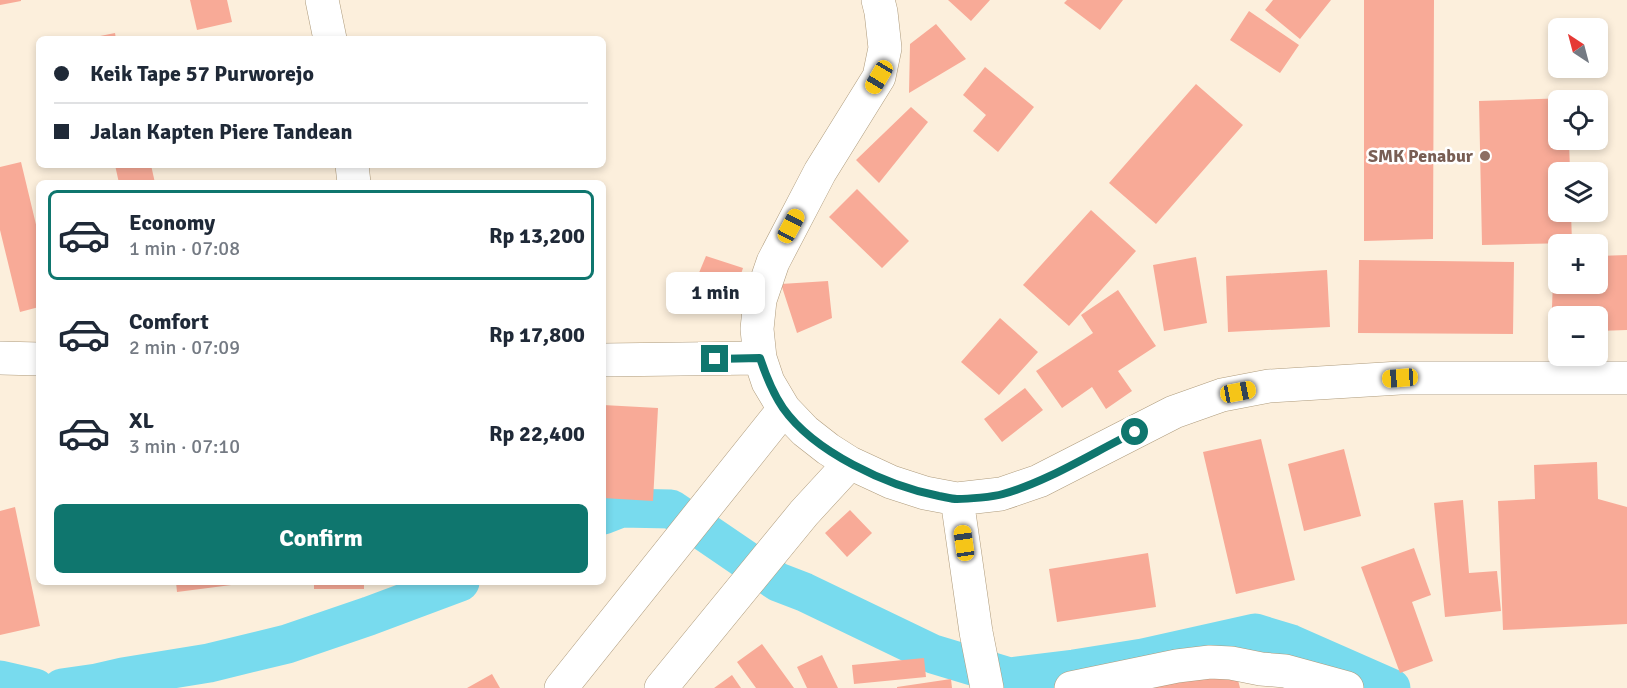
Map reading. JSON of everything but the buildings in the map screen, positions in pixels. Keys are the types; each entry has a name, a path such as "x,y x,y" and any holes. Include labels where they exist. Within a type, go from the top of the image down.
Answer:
{"street":[{"path":"322,0 329,36"},
{"path":"878,0 885,48 879,77 820,172 772,262 760,300 757,329 760,358 768,382 784,409 805,431 850,463 925,493 957,499 1001,494 1039,481 1173,412 1222,395 1269,386 1400,378 1627,378"},
{"path":"0,358 36,359"},
{"path":"606,360 760,358"},
{"path":"561,688 784,409"},
{"path":"661,688 804,513 850,463"},
{"path":"957,499 976,632 987,688"},
{"path":"1071,688 1177,666 1210,662 1285,671 1347,688"}],"waterway":[{"path":"606,514 621,508 671,509 778,582 804,592 933,654 1009,677 1143,658 1255,633 1291,644 1391,688"},
{"path":"62,688 209,663 287,644 452,585"},
{"path":"0,680 35,688"}],"place":[{"name":"SMK Penabur","path":"1485,156"}],"route":[{"path":"715,359 760,358 768,382 784,409 805,431 828,449 850,463 891,482 925,493 957,499 1001,494 1039,481 1135,432"}]}
